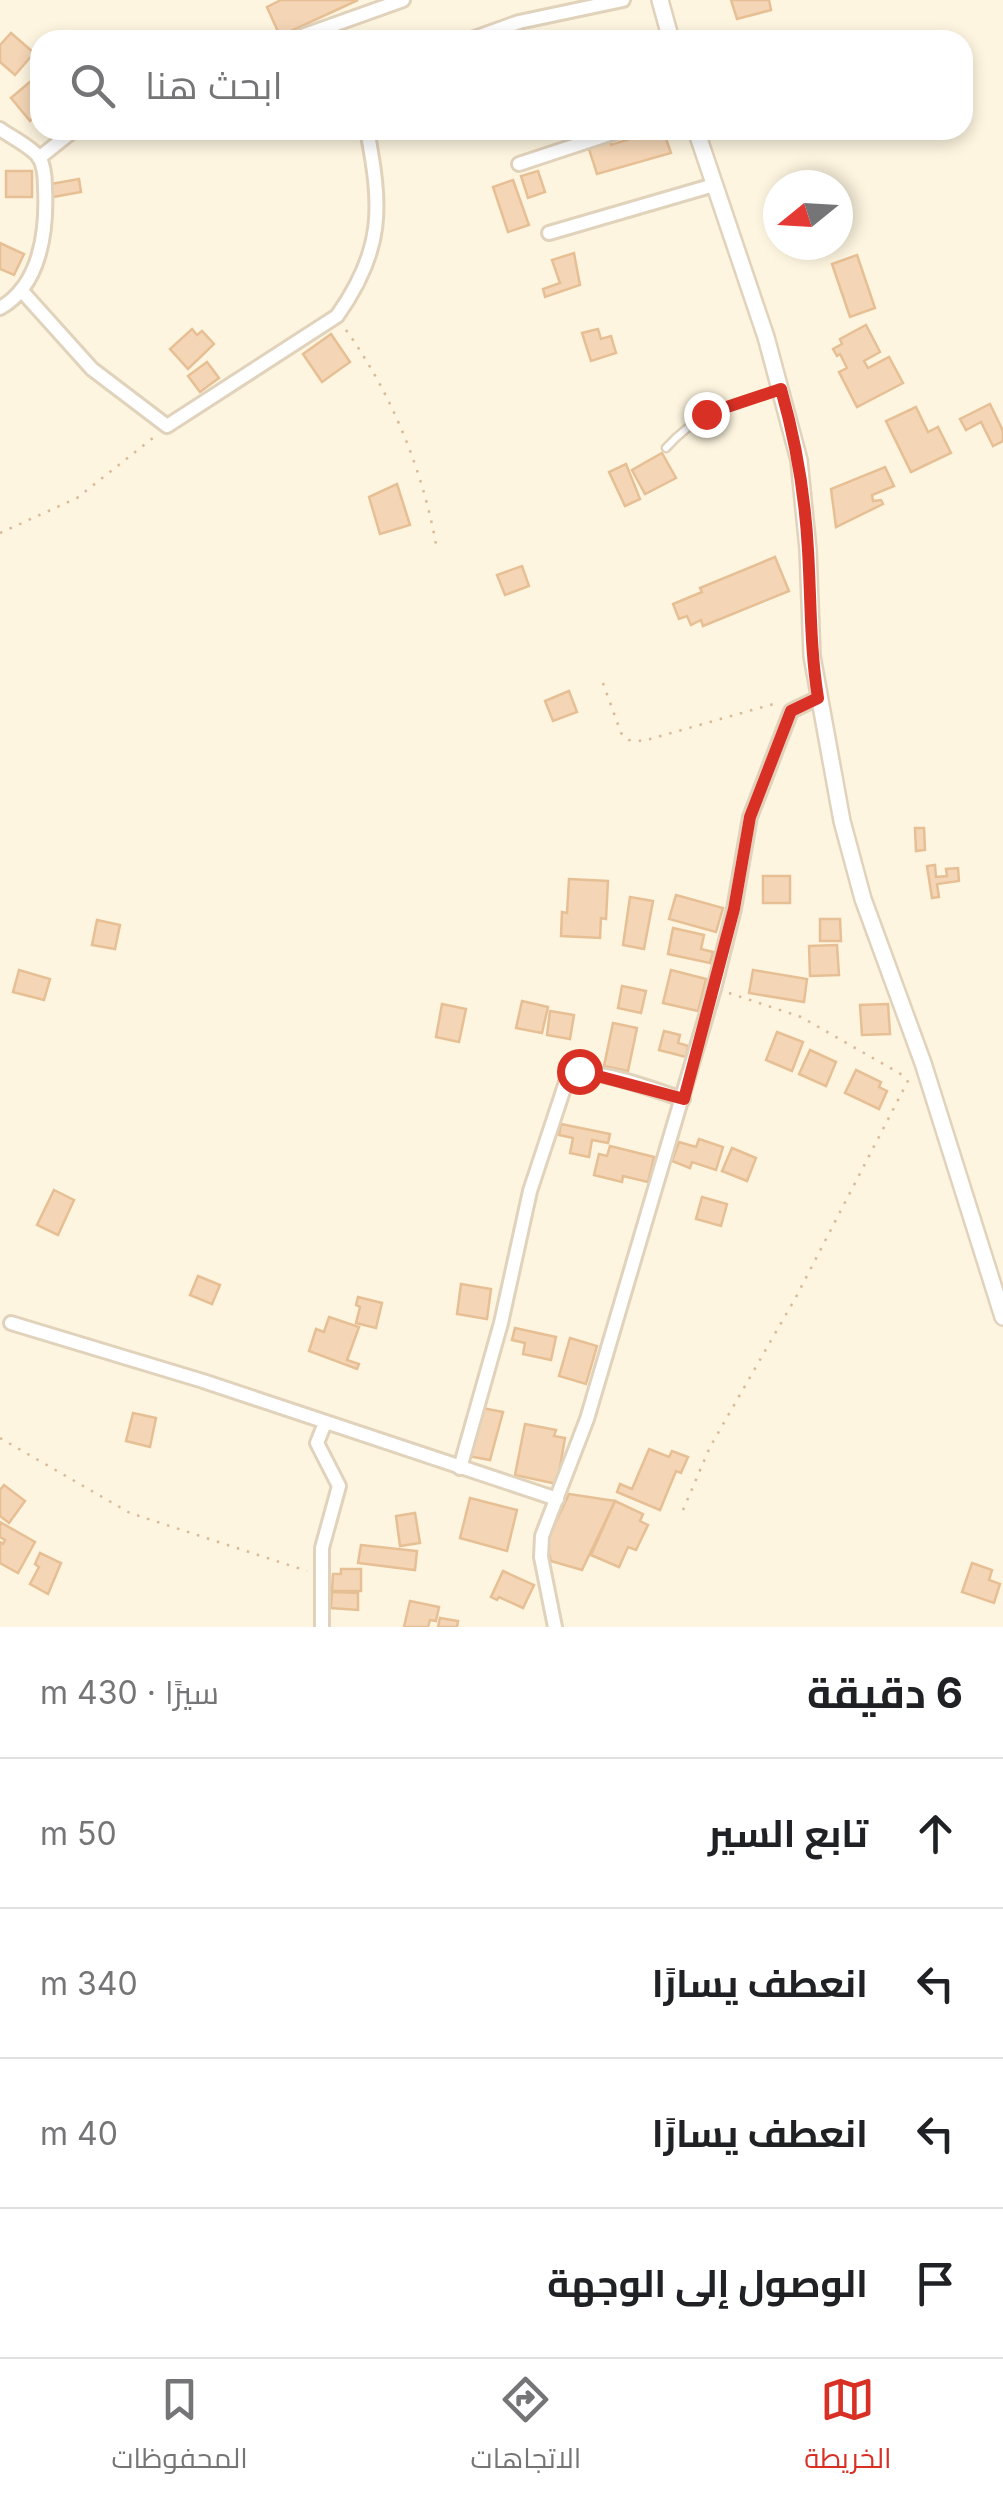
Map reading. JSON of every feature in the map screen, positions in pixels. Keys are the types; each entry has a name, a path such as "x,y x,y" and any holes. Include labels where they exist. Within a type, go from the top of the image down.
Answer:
{"street":[{"path":"319,30 403,0"},
{"path":"497,30 623,0"},
{"path":"660,0 668,30"},
{"path":"0,128 40,158 45,176 46,224 34,265 21,290 0,308"},
{"path":"40,158 62,140"},
{"path":"21,290 92,369 167,426 337,316 362,276 376,232 379,195 369,140"},
{"path":"518,164 591,140"},
{"path":"699,140 781,389 799,460 808,549 812,656 842,821 862,898 923,1063 1003,1316"},
{"path":"549,233 714,185"},
{"path":"555,1627 541,1557 542,1536 587,1419 684,1099 734,909 750,817 791,711 818,698"},
{"path":"460,1468 501,1323 530,1191 568,1076 579,1071 684,1099"},
{"path":"11,1322 558,1499"},
{"path":"322,1627 325,1528 339,1486 317,1443 325,1422"}],"lane":[{"path":"666,448 686,426 706,414 781,389"}],"path":[{"path":"337,316 365,356 392,407 420,479 437,550"},
{"path":"0,534 77,498 167,426"},
{"path":"603,682 622,732 629,740 644,742 771,702 801,705"},
{"path":"714,988 801,1017 908,1078"},
{"path":"683,1510 710,1448 805,1280 908,1078 923,1063"},
{"path":"0,1438 130,1514 322,1576"}],"building":[{"path":"281,0 358,0 293,30 277,30 267,7"},
{"path":"731,0 769,0 771,10 737,19"},
{"path":"11,33 30,50 30,58 15,75 0,62 0,45"},
{"path":"30,82 30,121 11,98"},
{"path":"610,140 611,145 627,140 666,140 671,153 597,174 588,146"},
{"path":"6,171 32,171 32,197 6,197"},
{"path":"538,171 545,192 528,198 521,176"},
{"path":"79,179 81,192 53,197 51,184"},
{"path":"513,180 529,225 508,232 493,187"},
{"path":"0,243 24,254 14,275 0,269"},
{"path":"574,253 580,285 545,297 543,289 560,283 552,260"},
{"path":"857,255 875,308 850,317 832,264 853,260"},
{"path":"866,325 880,352 864,361 868,368 889,357 903,383 857,407 839,372 847,368 833,349 842,344 840,339"},
{"path":"192,329 197,335 202,331 214,344 188,369 170,349"},
{"path":"598,329 601,339 611,336 616,353 591,361 582,333"},
{"path":"331,334 350,362 322,382 303,354"},
{"path":"207,362 219,378 200,392 188,376"},
{"path":"990,404 1003,431 1003,441 993,446 981,422 966,430 960,419"},
{"path":"916,407 928,432 938,427 951,453 911,472 886,421"},
{"path":"662,453 676,478 645,494 632,470"},
{"path":"626,464 640,499 625,506 609,472"},
{"path":"885,467 894,486 872,495 873,501 881,500 883,504 836,527 831,489"},
{"path":"397,484 410,525 380,534 369,497"},
{"path":"775,557 789,591 703,626 701,620 691,625 687,616 679,619 673,604 702,592 700,588"},
{"path":"522,566 529,586 505,595 497,575"},
{"path":"569,691 577,712 553,721 545,701"},
{"path":"915,828 924,828 925,850 916,851"},
{"path":"935,865 936,877 947,876 946,869 958,868 959,881 937,884 939,897 932,898 927,866"},
{"path":"763,876 790,876 790,903 763,903"},
{"path":"569,879 608,881 606,919 601,918 600,938 561,936"},
{"path":"676,895 723,908 716,932 669,919"},
{"path":"630,897 653,901 644,949 623,945"},
{"path":"820,919 840,919 841,941 820,941"},
{"path":"97,920 120,925 115,949 92,945"},
{"path":"673,928 704,935 701,949 713,952 710,963 668,954"},
{"path":"837,945 839,975 810,976 809,946"},
{"path":"19,970 50,979 44,1000 13,992"},
{"path":"671,970 706,979 698,1011 663,1003"},
{"path":"753,970 807,979 804,1002 749,993"},
{"path":"622,986 646,991 641,1013 618,1008"},
{"path":"522,1001 548,1007 542,1033 516,1028"},
{"path":"442,1004 466,1009 459,1042 436,1037"},
{"path":"888,1004 890,1034 862,1035 860,1005"},
{"path":"550,1011 574,1015 570,1039 547,1035"},
{"path":"613,1023 637,1028 628,1071 604,1066"},
{"path":"664,1031 680,1035 678,1043 688,1046 686,1057 659,1050"},
{"path":"777,1032 803,1042 792,1071 766,1060"},
{"path":"810,1050 836,1062 826,1086 799,1074"},
{"path":"856,1070 881,1082 879,1087 887,1091 879,1109 845,1093"},
{"path":"561,1124 610,1134 608,1143 592,1140 589,1157 570,1153 573,1138 559,1135"},
{"path":"699,1139 723,1147 716,1170 692,1162 690,1168 672,1161 679,1142 696,1147"},
{"path":"610,1146 654,1157 648,1182 623,1176 622,1182 594,1175 599,1154 607,1156"},
{"path":"732,1148 756,1158 747,1181 722,1171"},
{"path":"54,1190 74,1200 58,1235 37,1225"},
{"path":"702,1197 727,1204 721,1226 696,1219"},
{"path":"198,1276 220,1285 212,1304 190,1295"},
{"path":"461,1284 491,1289 487,1319 457,1314"},
{"path":"358,1297 382,1303 376,1328 356,1323"},
{"path":"329,1317 359,1327 347,1360 359,1364 357,1369 309,1351 316,1329 324,1332"},
{"path":"515,1328 556,1337 551,1360 523,1354 525,1343 512,1340"},
{"path":"570,1338 597,1346 586,1384 559,1376"},
{"path":"477,1407 503,1412 490,1460 468,1456"},
{"path":"133,1413 156,1418 150,1447 126,1441"},
{"path":"525,1424 556,1430 554,1436 565,1438 557,1484 515,1475"},
{"path":"649,1449 669,1457 672,1451 688,1457 681,1473 676,1471 660,1510 617,1492 620,1484 632,1489"},
{"path":"4,1485 25,1501 9,1523 0,1516 0,1490"},
{"path":"569,1494 615,1501 582,1570 551,1561 546,1543"},
{"path":"470,1498 517,1510 507,1551 460,1538"},
{"path":"615,1501 643,1514 640,1521 648,1525 636,1550 628,1547 619,1567 591,1555"},
{"path":"415,1513 420,1543 400,1546 396,1516"},
{"path":"0,1522 35,1542 18,1573 0,1563 0,1542 5,1540 0,1537"},
{"path":"361,1545 417,1551 415,1570 358,1563"},
{"path":"40,1553 61,1563 48,1594 30,1584 39,1567 35,1564"},
{"path":"972,1563 992,1570 989,1580 1000,1584 994,1603 962,1592"},
{"path":"341,1569 361,1569 361,1591 332,1591 333,1574 341,1574"},
{"path":"503,1571 534,1585 523,1608 491,1597"},
{"path":"332,1592 358,1593 358,1610 331,1608"},
{"path":"410,1601 439,1607 436,1621 430,1620 428,1627 404,1627"},
{"path":"440,1618 458,1621 457,1627 438,1627"}],"route":[{"path":"579,1071 684,1099 734,909 750,817 791,711 818,698 799,460 781,389 706,414"}]}
